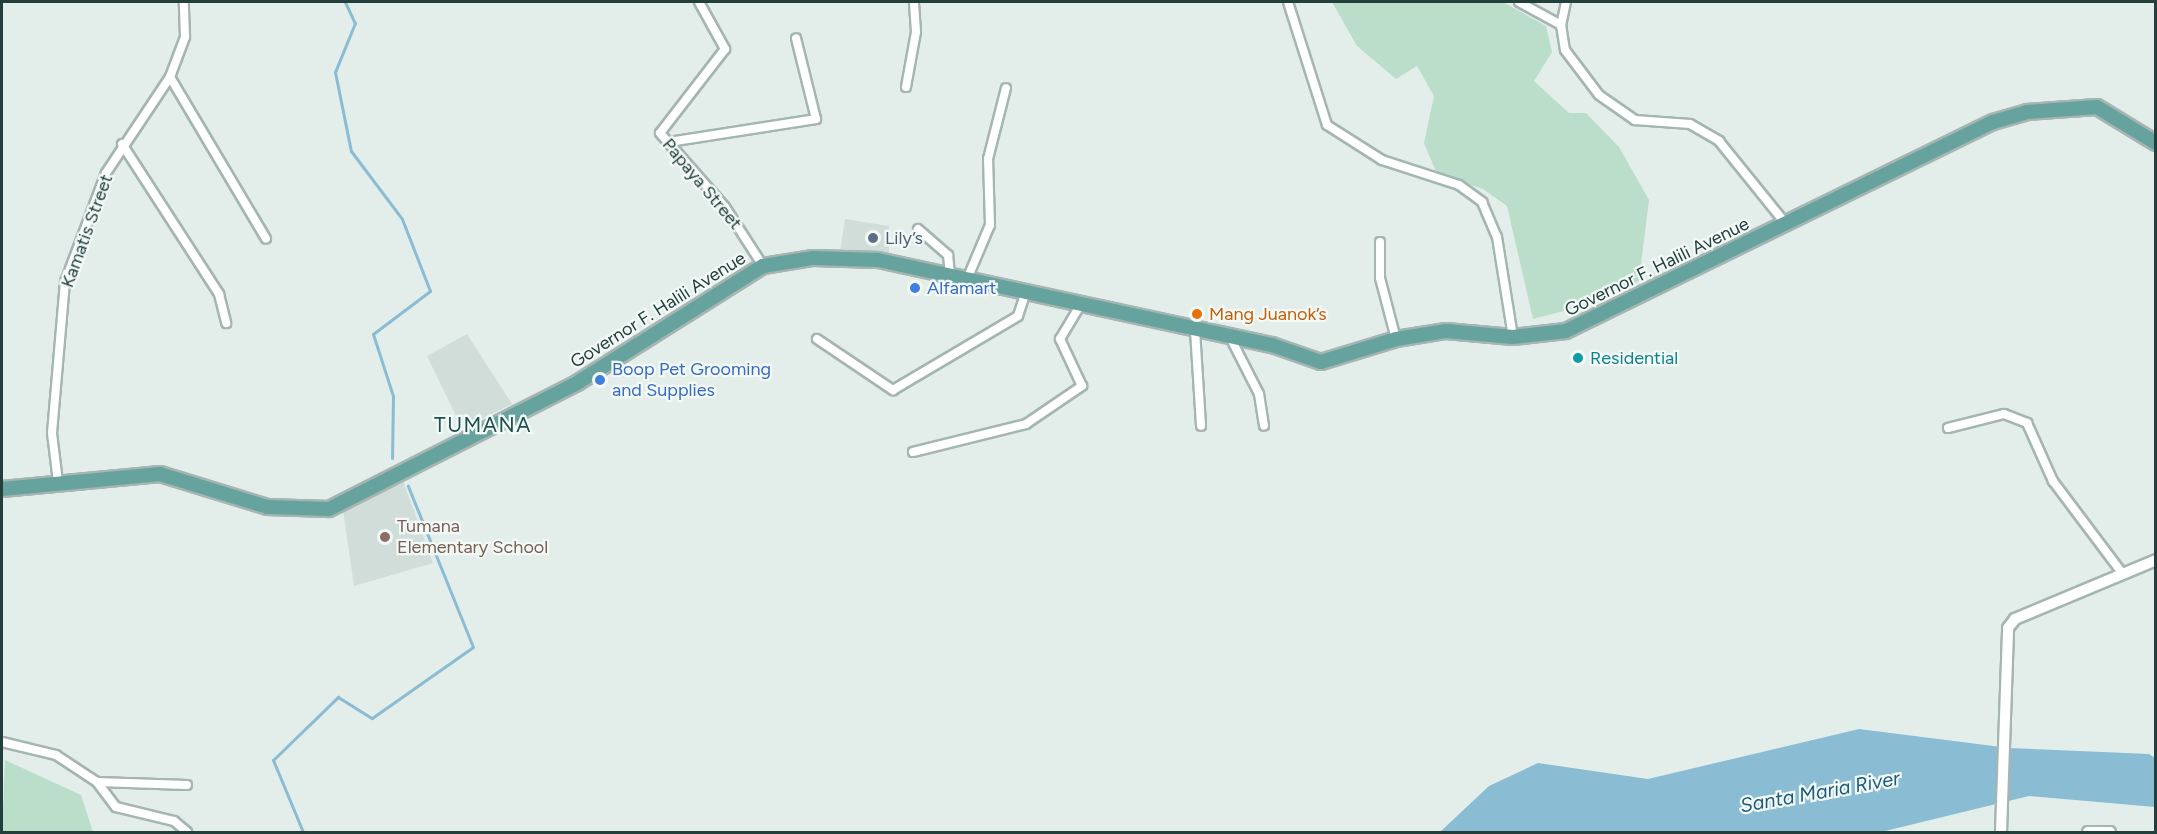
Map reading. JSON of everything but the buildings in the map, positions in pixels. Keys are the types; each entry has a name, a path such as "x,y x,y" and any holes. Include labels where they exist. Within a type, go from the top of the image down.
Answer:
{"main road":[{"name":"Governor F. Halili Avenue","path":"2,489 160,474 267,507 329,509 577,383 763,266 813,258 878,260 968,278 1079,307 1230,337 1321,362 1396,339 1446,331 1513,337 1547,335 1592,321 1992,122 2027,112 2097,107 2156,143"}],"street":[{"name":"Kamatis Street","path":"58,482 52,433 65,282 122,144 170,76 185,36 184,2"},
{"name":"Papaya Street","path":"699,2 725,49 660,134 725,207 763,266"},
{"path":"906,87 916,32 914,2"},
{"path":"1288,2 1327,125 1382,160 1460,185 1482,202 1497,237 1513,337"},
{"path":"1520,2 1561,25"},
{"path":"1566,2 1561,25 1565,51 1599,96 1635,120 1690,124 1719,141 1786,224"},
{"path":"669,142 816,119 796,38"},
{"path":"170,76 266,239"},
{"path":"968,278 990,225 988,159 1006,88"},
{"path":"122,144 219,294 226,323"},
{"path":"918,229 948,255 950,274"},
{"path":"1380,242 1380,278 1396,339"},
{"path":"818,339 894,390 1018,316 1025,294"},
{"path":"913,452 1026,424 1083,386 1060,339 1079,307"},
{"path":"1195,330 1201,426"},
{"path":"1230,337 1259,394 1264,426"},
{"path":"1948,428 2004,414 2027,423 2053,481 2122,573"},
{"path":"2001,828 2005,642 2015,619 2156,560"},
{"path":"2,742 56,755 97,782 116,807 174,820 187,832"},
{"path":"97,782 186,785"},
{"path":"2088,832 2110,832"}],"shaded area":[{"path":"845,219 889,226 889,254 840,252"},
{"path":"467,334 512,404 462,428 427,356"},
{"name":"Tumana Elementary School","path":"403,481 433,563 354,586 343,510"}],"green space":[{"path":"1332,2 1503,2 1546,26 1552,52 1534,81 1569,113 1586,113 1619,147 1649,200 1639,281 1583,306 1533,319 1507,206 1483,189 1437,174 1424,143 1434,96 1417,66 1396,79 1357,46"},
{"path":"5,760 81,795 93,832 2,832"}],"water":[{"name":"Santa Maria River","path":"1859,729 2009,748 2149,754 2155,758 2155,807 2029,796 1881,832 1440,832 1489,786 1538,763 1648,779"}],"waterway":[{"path":"345,2 355,23 335,72 351,151 402,219 430,291 373,334 393,396 392,458"},
{"path":"303,832 273,760 338,697 372,718 473,647 408,486"}],"place":[{"name":"Lily’s","path":"873,238"},
{"name":"Alfamart","path":"915,288"},
{"name":"Mang Juanok’s","path":"1197,314"},
{"name":"Residential","path":"1578,358"},
{"name":"Boop Pet Grooming and Supplies","path":"600,380"},
{"name":"Tumana Elementary School","path":"385,537"}],"district":[{"name":"TUMANA","path":"483,425"}]}
